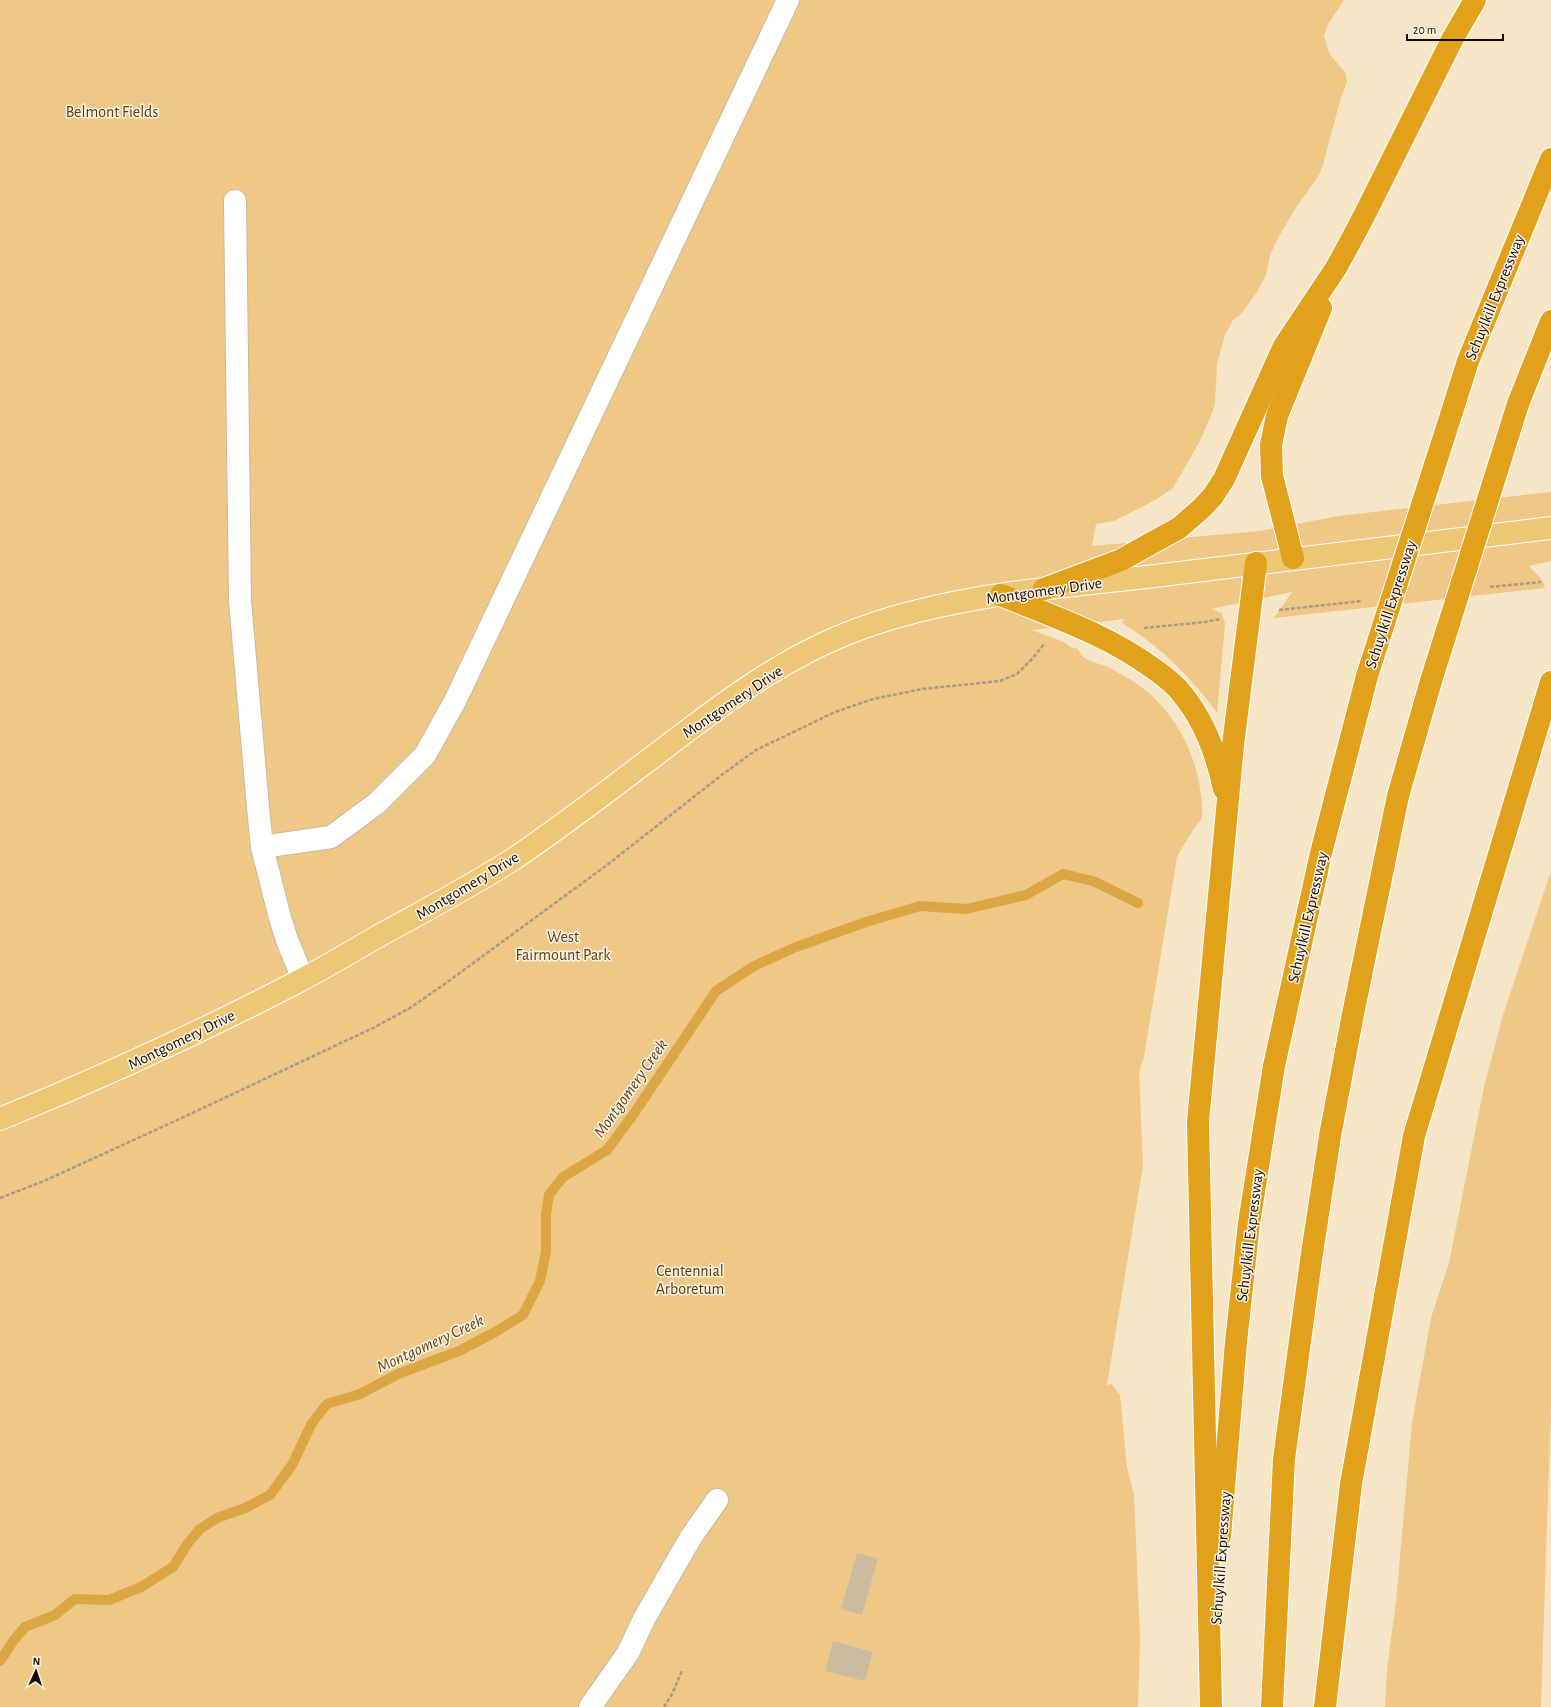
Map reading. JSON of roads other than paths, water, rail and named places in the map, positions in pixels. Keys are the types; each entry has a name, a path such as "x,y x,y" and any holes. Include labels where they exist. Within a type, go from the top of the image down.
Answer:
{"highway":[{"path":"1044,589 1121,560 1179,528 1214,496 1224,479 1284,346 1336,268 1364,216 1453,38 1475,0"},
{"name":"Schuylkill Expressway","path":"1212,1707 1218,1558 1236,1342 1249,1223 1276,1059 1321,853 1367,676 1468,362 1551,159"},
{"path":"1293,558 1272,476 1272,445 1277,416 1336,268"},
{"path":"1272,1707 1284,1459 1311,1260 1330,1136 1353,1014 1398,796 1431,681 1518,404 1551,320"},
{"path":"1212,1707 1198,1122 1240,686 1256,563"},
{"path":"1001,595 1089,631 1122,648 1165,677 1183,694 1208,737 1220,769 1228,808"},
{"path":"1325,1707 1351,1484 1414,1136 1551,682"}],"main road":[{"name":"Montgomery Drive","path":"0,1119 139,1060 303,979 456,894 514,858 754,683 795,659 844,634 895,616 948,604 1001,595 1293,558 1551,528"}],"lane":[{"path":"262,847 331,837 377,803 425,755 455,702 788,0"},
{"path":"235,202 240,601 262,847 284,932 303,979"},
{"path":"590,1707 628,1653 644,1619 668,1577 691,1538 717,1500"}],"waterway":[{"name":"Montgomery Creek","path":"0,1661 25,1627 55,1615 75,1599 109,1600 141,1587 173,1567 188,1543 200,1529 217,1518 245,1508 270,1495 292,1465 312,1423 327,1404 360,1394 398,1374 459,1351 523,1315 540,1281 546,1252 546,1214 549,1195 563,1177 607,1150 633,1115 716,991 754,966 796,947 866,922 920,906 966,909 1026,895 1063,874 1093,881 1138,903"}],"park label":[{"name":"Belmont Fields","path":"112,111"},
{"name":"West Fairmount Park","path":"563,945"},
{"name":"Centennial Arboretum","path":"690,1279"}]}
